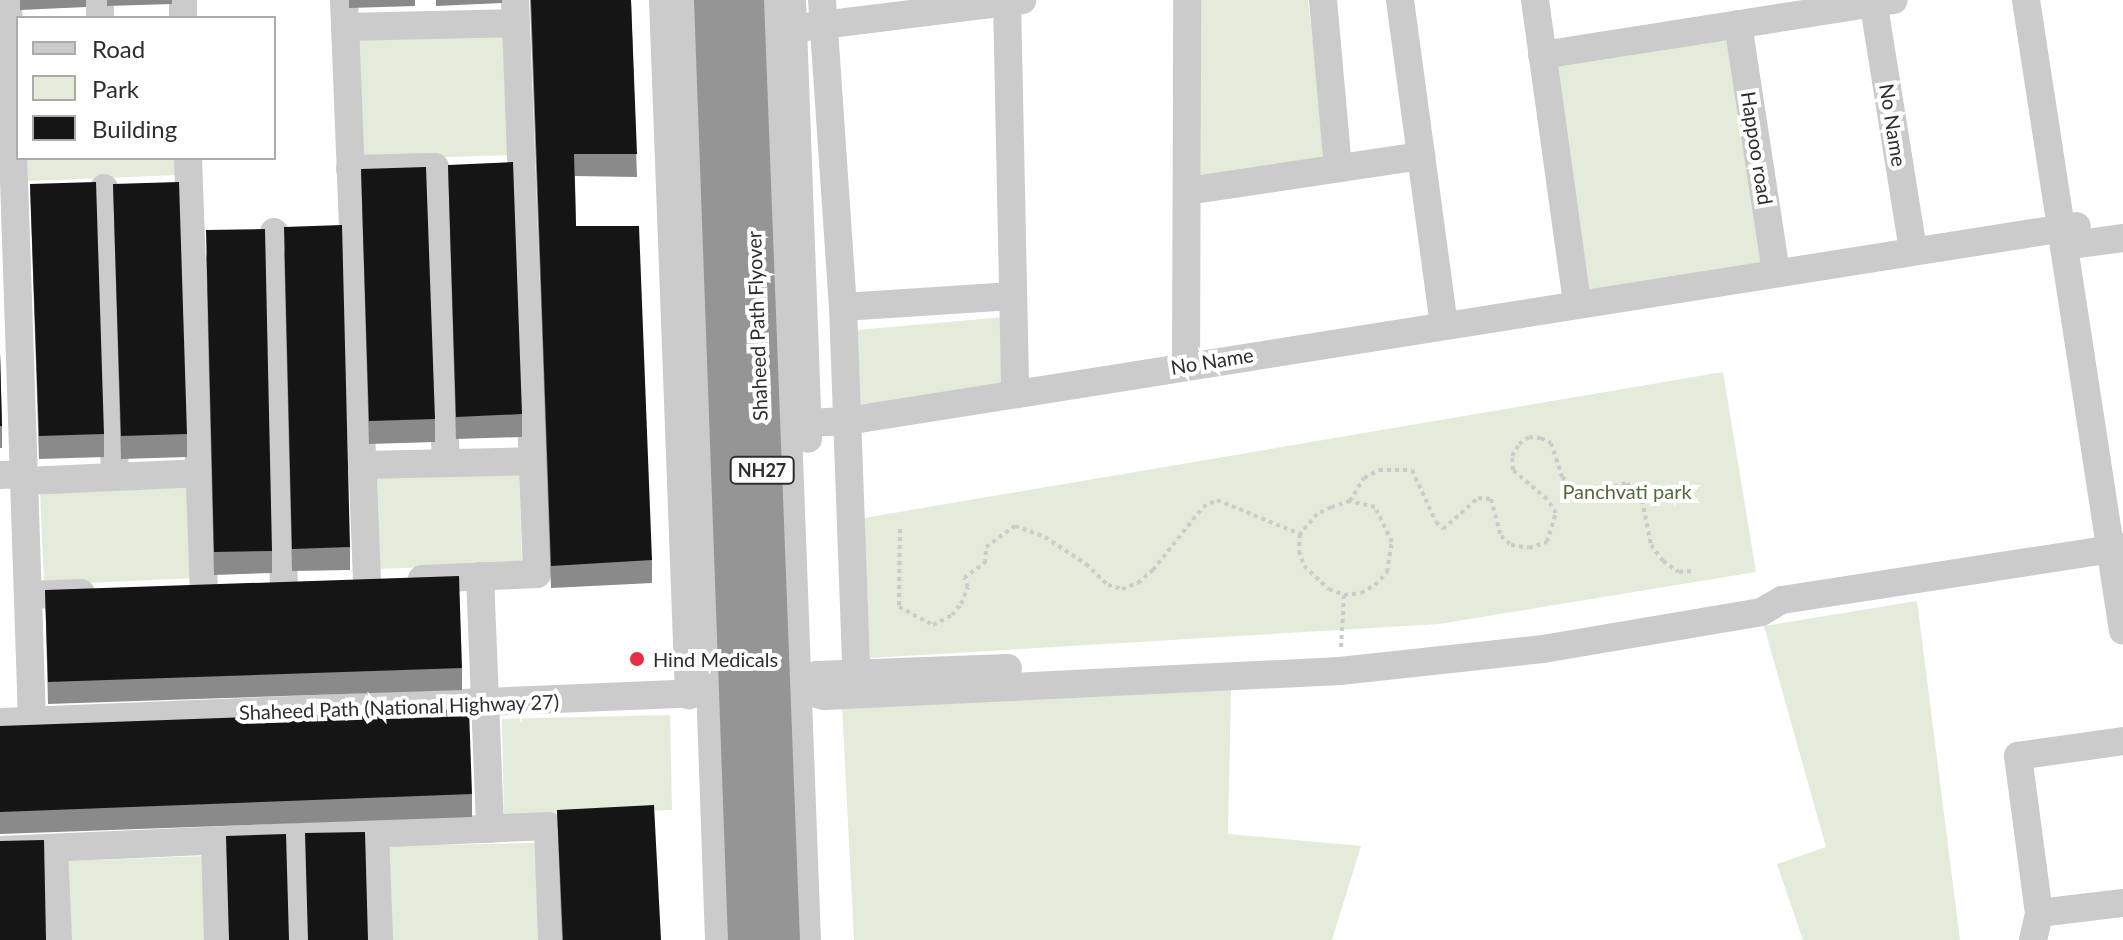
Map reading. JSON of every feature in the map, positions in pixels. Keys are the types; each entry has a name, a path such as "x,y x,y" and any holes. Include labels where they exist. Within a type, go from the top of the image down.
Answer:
{"highway":[{"name":"Shaheed Path Flyover","path":"714,0 748,940"},
{"name":"Shaheed Path Flyover","path":"744,0 780,940"}],"street":[{"path":"663,0 700,695 719,940"},
{"path":"686,0 692,155 700,695"},
{"path":"772,0 807,682"},
{"path":"1186,365 1187,0"},
{"path":"1323,0 1338,168"},
{"path":"1400,0 1444,324"},
{"path":"1535,0 1577,303"},
{"path":"2026,0 2071,236 2119,540 2123,631"},
{"path":"2042,0 2071,236"},
{"path":"807,940 807,423 792,13 822,14 1012,1 1015,393"},
{"path":"1542,55 1880,1"},
{"name":"No Name","path":"1880,1 1913,250"},
{"path":"173,589 325,583 480,576 537,574 516,11 345,14 362,465 325,583"},
{"path":"822,14 843,307 856,684"},
{"path":"11,18 17,476 30,595 32,721"},
{"name":"Happoo road","path":"1738,24 1776,272"},
{"path":"1187,191 1421,156"},
{"path":"188,160 189,186 233,234 325,583"},
{"path":"493,165 522,164"},
{"path":"350,169 464,166"},
{"path":"435,167 446,463"},
{"path":"161,187 189,186"},
{"path":"74,188 133,187"},
{"path":"104,188 115,477"},
{"path":"15,190 45,189"},
{"path":"233,234 353,229"},
{"path":"204,588 202,473 233,234"},
{"name":"No Name","path":"807,423 847,421 1913,250 2071,236 2123,238"},
{"path":"843,307 1013,296"},
{"path":"362,465 533,461"},
{"path":"17,476 115,477 202,473"},
{"path":"856,684 1340,671 1450,662 1761,612 1782,600 2119,540"},
{"path":"480,576 490,829"},
{"path":"30,595 109,592"},
{"path":"856,684 1341,654 1538,631 1759,594 1782,600"},
{"name":"Shaheed Path (National Highway 27)","path":"0,722 700,695 807,682 824,696 856,684"},
{"path":"2123,741 2018,756 2036,926 2123,903"},
{"path":"0,850 548,826 552,940"},
{"path":"375,834 379,940"},
{"path":"294,838 298,940"},
{"path":"215,841 218,940"},
{"path":"54,848 58,940"}],"path":[{"path":"1350,501 1364,478 1379,470 1412,470 1436,522 1443,529 1478,498 1491,499 1501,536 1511,545 1529,548 1547,542 1556,513 1547,499 1513,470 1512,456 1519,444 1529,437 1541,438 1551,443 1562,477 1572,485 1591,493 1627,483 1642,500 1651,545 1663,561 1679,572 1695,571"},
{"path":"900,529 899,607 915,619 933,625 952,615 961,604 968,587 964,578 985,563 986,547 1015,526 1045,537 1086,564 1108,585 1122,589 1138,583 1153,570 1203,507 1217,500 1300,534"},
{"path":"1350,501 1375,507 1392,542 1391,558 1387,572 1375,585 1361,593 1344,595 1316,580 1304,566 1299,551 1300,534 1317,514 1350,501"},
{"path":"1341,654 1344,595"}],"green space":[{"path":"1200,0 1308,0 1327,162 1201,178"},
{"path":"505,31 509,155 360,160 355,37"},
{"path":"1728,38 1762,267 1584,294 1551,64"},
{"path":"27,160 178,160 179,175 28,181"},
{"path":"1005,317 1004,385 858,408 857,330"},
{"name":"Panchvati park","path":"1723,372 1756,572 1439,624 870,658 864,518"},
{"path":"519,469 522,564 376,569 373,474"},
{"path":"190,485 194,578 44,585 40,491"},
{"path":"1917,601 1960,940 1803,940 1777,864 1826,847 1764,626"},
{"path":"1231,689 1228,834 1361,846 1332,940 854,940 842,706"},
{"path":"670,715 672,810 504,815 502,719"},
{"path":"536,843 538,940 390,940 388,846"},
{"path":"205,856 207,940 67,940 65,861"}],"building":[{"path":"531,0 631,0 637,154 574,154 576,226 639,226 652,560 551,566"},
{"path":"513,162 522,414 456,417 448,165"},
{"path":"426,167 435,419 369,421 361,169"},
{"path":"96,182 104,434 39,436 30,184"},
{"path":"179,182 187,434 121,436 113,184"},
{"path":"342,225 350,547 292,549 284,227"},
{"path":"265,229 272,551 214,552 206,230"},
{"path":"0,353 2,426 0,426"},
{"path":"459,576 462,668 48,682 45,590"},
{"path":"469,709 472,794 0,812 0,726"},
{"path":"654,805 661,940 563,940 557,810"},
{"path":"365,832 368,940 308,940 305,833"},
{"path":"286,834 289,940 229,940 226,836"},
{"path":"44,840 46,940 0,940 0,841"}],"place":[{"name":"Hind Medicals","path":"637,659"}]}
